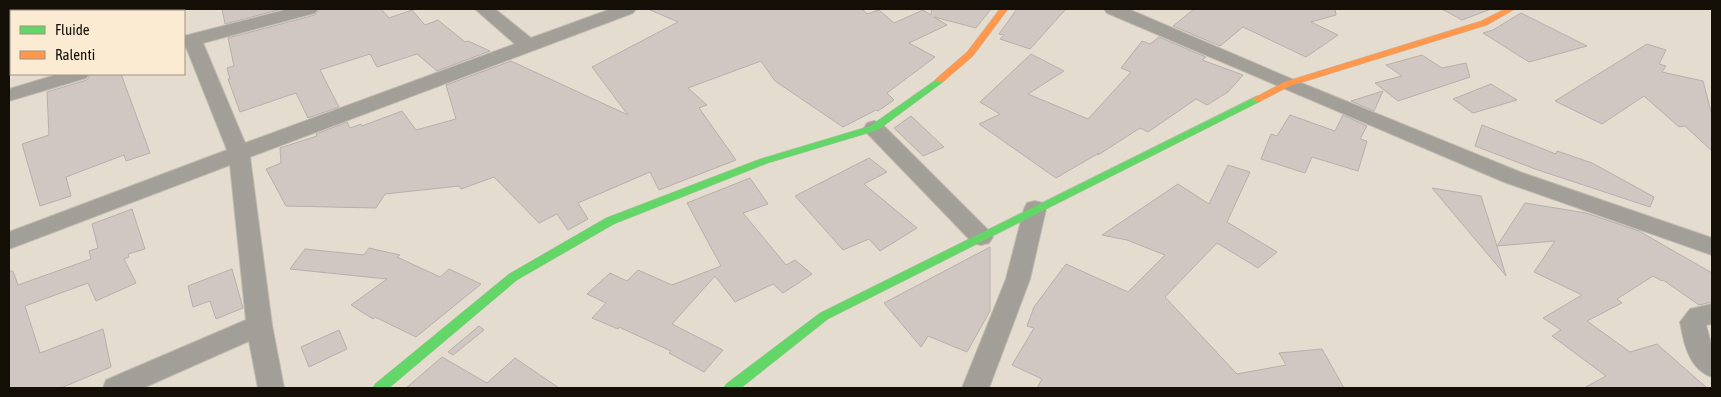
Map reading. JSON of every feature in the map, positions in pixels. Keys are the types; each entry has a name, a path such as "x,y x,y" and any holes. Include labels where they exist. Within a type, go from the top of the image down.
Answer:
{"street":[{"path":"271,388 259,325 239,153 188,40 309,9"},
{"path":"484,9 528,45"},
{"path":"9,241 239,153 627,9"},
{"path":"380,388 513,277 610,221 764,160 874,128 927,91 970,54 1004,9"},
{"path":"1113,9 1287,84 1512,177 1712,247"},
{"path":"731,388 824,316 1287,84 1484,23 1511,9"},
{"path":"9,95 76,75"},
{"path":"874,128 981,237"},
{"path":"975,388 1018,280 1035,209"},
{"path":"1712,314 1699,316 1693,322 1698,348 1712,366"},
{"path":"116,388 259,325"}],"building":[{"path":"222,9 282,9 225,24"},
{"path":"320,9 381,9 389,18 412,10 425,25 438,20 465,42 468,41 490,51 437,71 417,54 377,67 370,54 320,70 339,107 308,118 296,93 240,112 228,79 230,79 227,68 234,66 228,38 315,15"},
{"path":"648,9 862,9 867,14 879,10 894,23 923,10 931,15 932,9 991,9 976,28 934,17 947,25 909,43 935,57 887,93 894,100 878,111 876,110 843,127 775,81 761,61 688,88 707,105 699,108 736,160 659,190 650,172 578,203 588,219 568,230 557,214 539,223 494,177 461,189 459,186 385,194 376,208 286,206 266,169 281,163 280,148 317,136 316,134 347,122 350,128 361,124 362,126 402,111 416,130 456,119 446,85 511,61 628,115 592,67 678,22"},
{"path":"1017,9 1066,9 1030,49 1000,39 1004,35 999,34"},
{"path":"1194,9 1335,9 1336,15 1311,22 1338,35 1306,57 1243,27 1220,46 1173,26"},
{"path":"1442,9 1491,9 1462,20"},
{"path":"1521,13 1587,46 1529,62 1483,33 1493,30"},
{"path":"1159,37 1206,57 1202,60 1243,75 1228,92 1207,105 1196,99 1148,132 1140,128 1098,155 1099,153 1056,178 979,124 1000,114 980,102 1031,54 1064,71 1028,94 1088,119 1131,72 1121,68 1142,41 1150,44"},
{"path":"1647,44 1666,50 1659,64 1666,66 1662,72 1703,81 1712,115 1712,151 1685,126 1679,127 1644,96 1602,124 1555,101"},
{"path":"1422,55 1442,68 1466,63 1470,77 1398,101 1375,83 1402,76 1386,65"},
{"path":"90,75 121,75 150,153 126,161 124,155 66,177 71,196 40,206 22,144 49,135 47,92 87,80"},
{"path":"1491,84 1517,100 1473,113 1453,99"},
{"path":"1383,91 1374,111 1351,101"},
{"path":"1290,115 1335,131 1343,115 1367,126 1360,139 1367,141 1358,171 1312,157 1305,173 1261,159 1271,134 1277,136"},
{"path":"911,116 944,147 923,156 894,128"},
{"path":"1482,125 1556,154 1557,151 1592,163 1654,197 1650,207 1535,169 1475,146"},
{"path":"869,158 887,172 864,184 917,228 880,251 869,239 843,250 795,196"},
{"path":"1228,165 1250,172 1227,222 1277,252 1258,268 1217,243 1165,297 1237,374 1286,365 1279,353 1322,349 1344,388 1037,388 1042,379 1012,365 1034,328 1027,326 1034,307 1066,264 1128,292 1165,255 1127,240 1102,235 1178,184 1209,204"},
{"path":"750,178 768,204 743,213 786,265 795,260 812,274 783,293 773,284 735,302 715,276 672,324 723,350 704,372 669,353 671,351 619,327 618,329 592,318 606,303 587,294 610,273 627,281 638,270 672,285 721,266 687,203"},
{"path":"1432,188 1481,196 1506,276"},
{"path":"1525,203 1586,213 1639,231 1712,273 1712,302 1699,305 1663,280 1653,276 1617,299 1622,303 1587,321 1630,352 1657,344 1707,388 1584,388 1606,376 1552,336 1561,330 1543,318 1582,295 1534,272 1555,241 1497,246"},
{"path":"132,209 145,249 128,254 129,257 124,259 136,283 96,301 88,283 25,306 40,353 103,329 111,367 61,388 9,388 9,271 13,271 18,285 91,259 89,251 98,248 92,224"},
{"path":"990,247 990,311 967,352 928,336 921,347 884,303"},
{"path":"369,248 400,255 397,257 440,277 449,269 481,284 416,337 375,317 373,319 351,305 387,279 290,269 305,249 364,255"},
{"path":"232,269 243,308 216,319 210,301 193,307 188,286"},
{"path":"479,326 484,330 453,355 448,352"},
{"path":"339,330 347,349 309,367 301,347"},
{"path":"442,357 487,383 515,358 559,388 406,388"}],"traffic: fast":[{"path":"380,388 513,277 610,221 764,161 874,128 940,80"},
{"path":"731,388 824,316 1257,99"}],"traffic: slow":[{"path":"940,80 970,54 1004,9"},
{"path":"1257,99 1287,84 1484,23 1511,9"}]}
